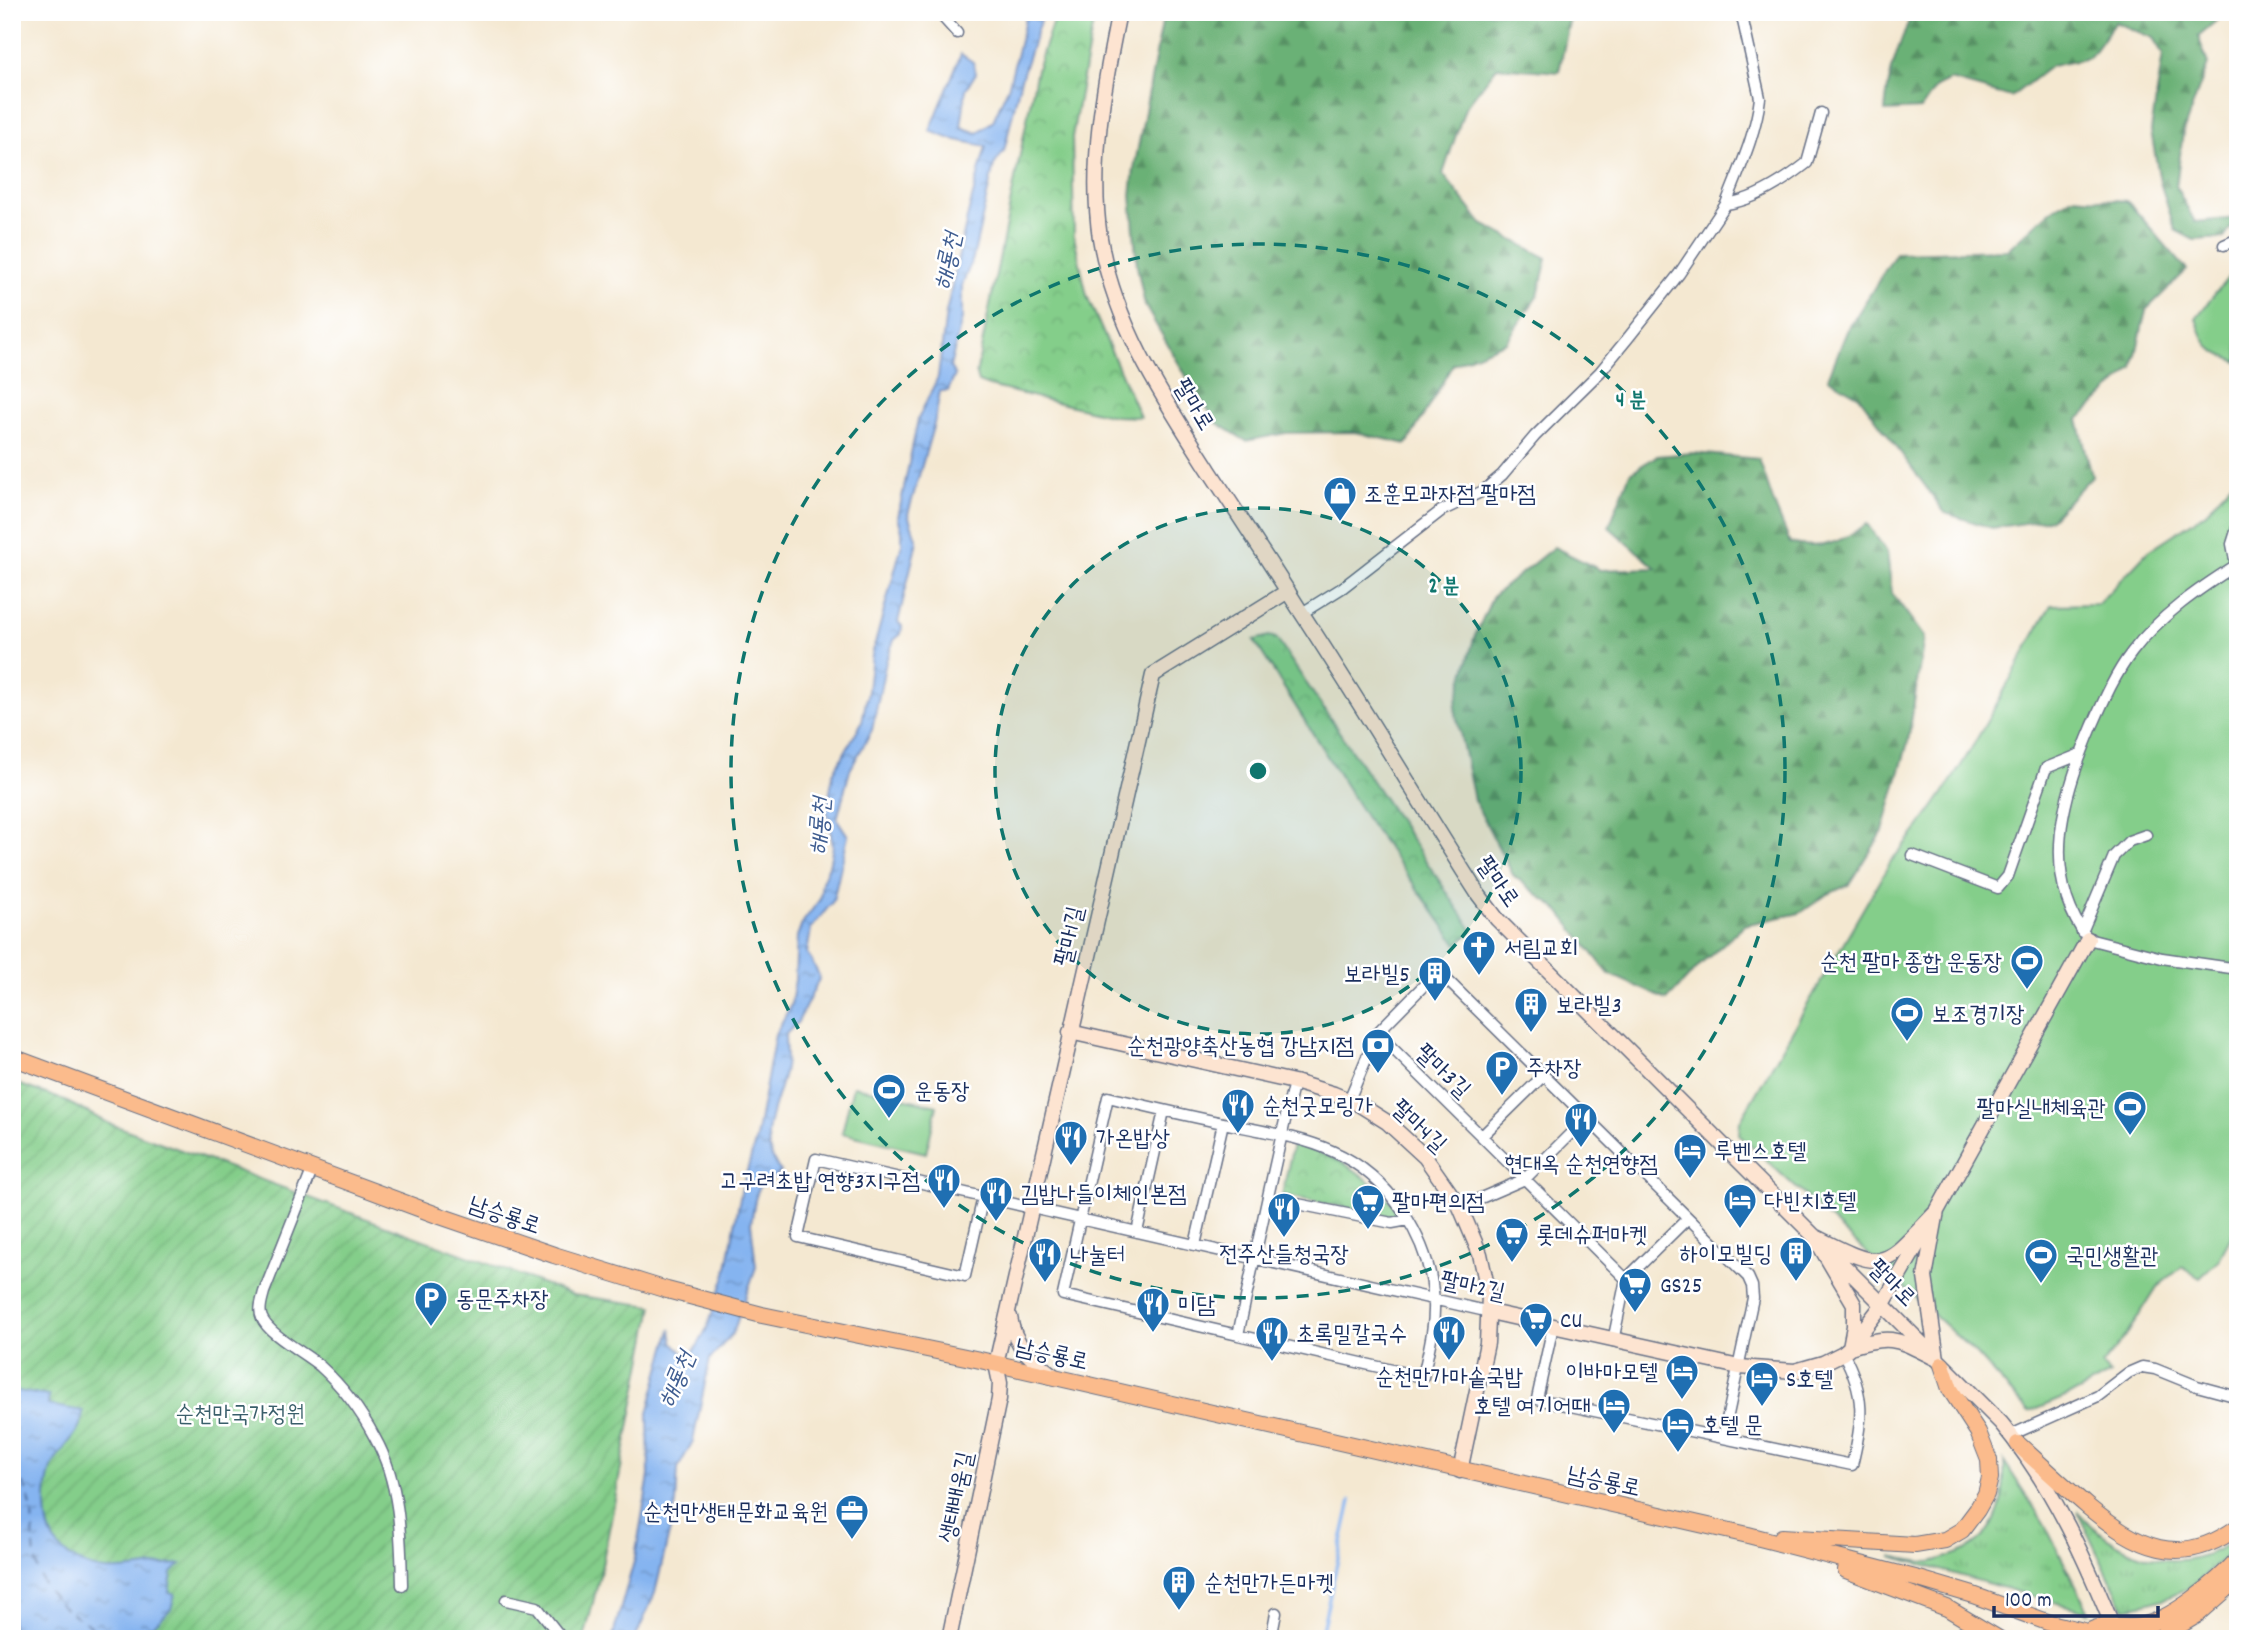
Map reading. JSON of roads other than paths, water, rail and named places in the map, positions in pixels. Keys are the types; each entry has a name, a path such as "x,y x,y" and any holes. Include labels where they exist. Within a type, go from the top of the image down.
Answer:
{"main road":[{"name":"남승룡로","path":"12,1057 542,1251 667,1290 762,1315 1055,1377 1748,1535 1919,1579 2093,1635"},
{"path":"1748,1535 1915,1545 1945,1540 1962,1530 1986,1494 1990,1478 1989,1460 1978,1432 1951,1389 1939,1362"},
{"path":"2014,1440 2110,1525 2145,1545 2179,1550 2193,1548 2207,1545 2238,1527"},
{"path":"1748,1535 1899,1588 1947,1608 1999,1639"},
{"path":"2093,1635 2102,1625 2115,1632 2154,1621 2196,1597 2238,1559"},
{"path":"2157,1639 2197,1615 2238,1579"},
{"path":"2182,1639 2238,1590"}],"street":[{"path":"938,12 957,33"},
{"path":"1302,613 1342,588 1441,511 1483,491 1502,475 1535,436 1600,372 1679,274 1726,204 1758,111 1760,98 1741,12"},
{"name":"팔마로","path":"1119,16 1101,120 1096,180 1100,238 1111,285 1132,339 1178,421 1470,882 1502,926 1883,1304 2014,1440 2057,1505 2078,1545 2115,1632"},
{"path":"1726,204 1744,201 1756,195 1807,163 1812,155 1821,113"},
{"path":"2224,245 2238,239"},
{"path":"2238,525 2232,544 2237,565 2162,620 2120,669 2070,784 2060,853 2066,901 2072,917 2085,935 2162,958 2238,969"},
{"name":"팔마1길","path":"996,1364 1153,674 1288,591"},
{"path":"1912,855 1998,888 2008,876 2046,768 2081,754"},
{"path":"1814,1236 1863,1259 1884,1261 1896,1253 1937,1212 2085,935 2102,881 2114,856 2129,841 2146,835"},
{"path":"1349,1100 1377,1033 1438,971 1748,1277 1753,1298 1723,1438"},
{"name":"팔마4길","path":"1070,1032 1294,1082 1349,1100 1381,1118 1425,1157 1460,1207 1480,1254 1488,1286 1490,1312 1487,1343 1460,1471"},
{"name":"팔마3길","path":"1377,1033 1626,1279"},
{"path":"1482,1136 1543,1076"},
{"path":"1238,1335 1294,1082"},
{"path":"1108,1097 1223,1123 1319,1146 1346,1159 1380,1184 1408,1220 1422,1250 1434,1300 1432,1333 1423,1377 1063,1295 1108,1097"},
{"path":"1137,1232 1164,1111"},
{"path":"1460,1207 1525,1179 1586,1118"},
{"path":"1195,1245 1223,1123"},
{"name":"팔마2길","path":"983,1197 965,1276 798,1237 816,1159 1613,1340 1739,1367 1795,1371 1823,1363 1847,1350 1883,1304 1937,1212"},
{"path":"313,1168 264,1292 260,1311 267,1326 304,1353 337,1383 363,1416 376,1440 385,1458 393,1489 401,1541 402,1585"},
{"path":"1268,1198 1392,1223 1408,1220"},
{"path":"1937,1212 1925,1277 1939,1362"},
{"path":"1613,1340 1626,1279 1687,1219"},
{"path":"1553,1326 1537,1399 1852,1465 1862,1423 1861,1401 1847,1350 1855,1316 1854,1304 1814,1236"},
{"path":"1008,1308 1012,1332 1019,1347 1055,1377"},
{"path":"1847,1350 1881,1338 1890,1339 1939,1362"},
{"name":"생태배움길","path":"949,1639 999,1399 1000,1383 996,1364"},
{"path":"2014,1440 2098,1396 2142,1367 2155,1368 2197,1386 2238,1397"},
{"path":"506,1600 537,1607 560,1636 569,1638"},
{"path":"1271,1639 1276,1614"}],"water":[{"name":"해룡천","path":"1027,12 1043,12 1020,82 1004,151 994,165 973,258 962,285 962,319 950,367 955,375 948,391 940,391 935,420 908,514 917,541 898,622 902,626 901,634 894,640 886,661 872,730 850,770 837,819 848,836 833,901 811,929 807,953 819,979 798,1022 785,1035 785,1068 768,1134 773,1160 781,1172 759,1187 755,1200 751,1223 756,1267 733,1333 710,1359 693,1441 678,1468 676,1504 655,1593 635,1639 612,1639 635,1558 649,1476 648,1413 671,1329 673,1342 688,1359 707,1328 726,1273 741,1192 756,1139 775,1035 791,1005 797,936 803,922 820,899 822,882 829,866 833,846 827,811 833,773 862,722 872,655 902,544 898,517 918,419 938,377 946,313 986,146 951,139 930,131 961,54 973,62 976,73 966,89 961,127 977,133 993,121 1009,85"},
{"path":"12,1390 49,1396 48,1405 83,1411 82,1420 74,1436 53,1464 48,1480 47,1517 58,1547 77,1561 98,1569 124,1570 181,1564 172,1573 169,1592 175,1594 171,1609 139,1639 12,1639 12,1533 18,1492 12,1483"}],"waterway":[{"path":"1320,1639 1351,1501"}],"place":[{"name":"조훈모과자점 팔마점","path":"1340,523"},
{"name":"서림교회","path":"1479,977"},
{"name":"순천 팔마 종합 운동장","path":"2027,991"},
{"name":"보라빌5","path":"1435,1003"},
{"name":"보라빌3","path":"1531,1034"},
{"name":"보조경기장","path":"1907,1043"},
{"name":"순천광양축산농협 강남지점","path":"1378,1075"},
{"name":"주차장","path":"1502,1097"},
{"name":"운동장","path":"889,1120"},
{"name":"순천굿모링가","path":"1238,1135"},
{"name":"팔마실내체육관","path":"2130,1137"},
{"name":"현대옥 순천연향점","path":"1581,1149"},
{"name":"가온밥상","path":"1071,1167"},
{"name":"루벤스호텔","path":"1690,1180"},
{"name":"고구려초밥 연향3지구점","path":"944,1210"},
{"name":"김밥나들이체인본점","path":"996,1223"},
{"name":"다빈치호텔","path":"1740,1230"},
{"name":"팔마편의점","path":"1368,1231"},
{"name":"전주산들청국장","path":"1284,1239"},
{"name":"롯데슈퍼마켓","path":"1512,1264"},
{"name":"하이모빌딩","path":"1796,1283"},
{"name":"나눌터","path":"1045,1284"},
{"name":"국민생활관","path":"2041,1285"},
{"name":"GS25","path":"1635,1314"},
{"name":"동문주차장","path":"431,1328"},
{"name":"미담","path":"1153,1334"},
{"name":"CU","path":"1536,1349"},
{"name":"순천만가마솥국밥","path":"1449,1362"},
{"name":"초록밀칼국수","path":"1272,1363"},
{"name":"이바마모텔","path":"1682,1401"},
{"name":"S호텔","path":"1762,1408"},
{"name":"호텔 여기어때","path":"1614,1435"},
{"name":"호텔 문","path":"1678,1454"},
{"name":"순천만생태문화교육원","path":"852,1541"},
{"name":"순천만가든마켓","path":"1179,1612"}],"park label":[{"name":"순천만국가정원","path":"240,1413"}]}
